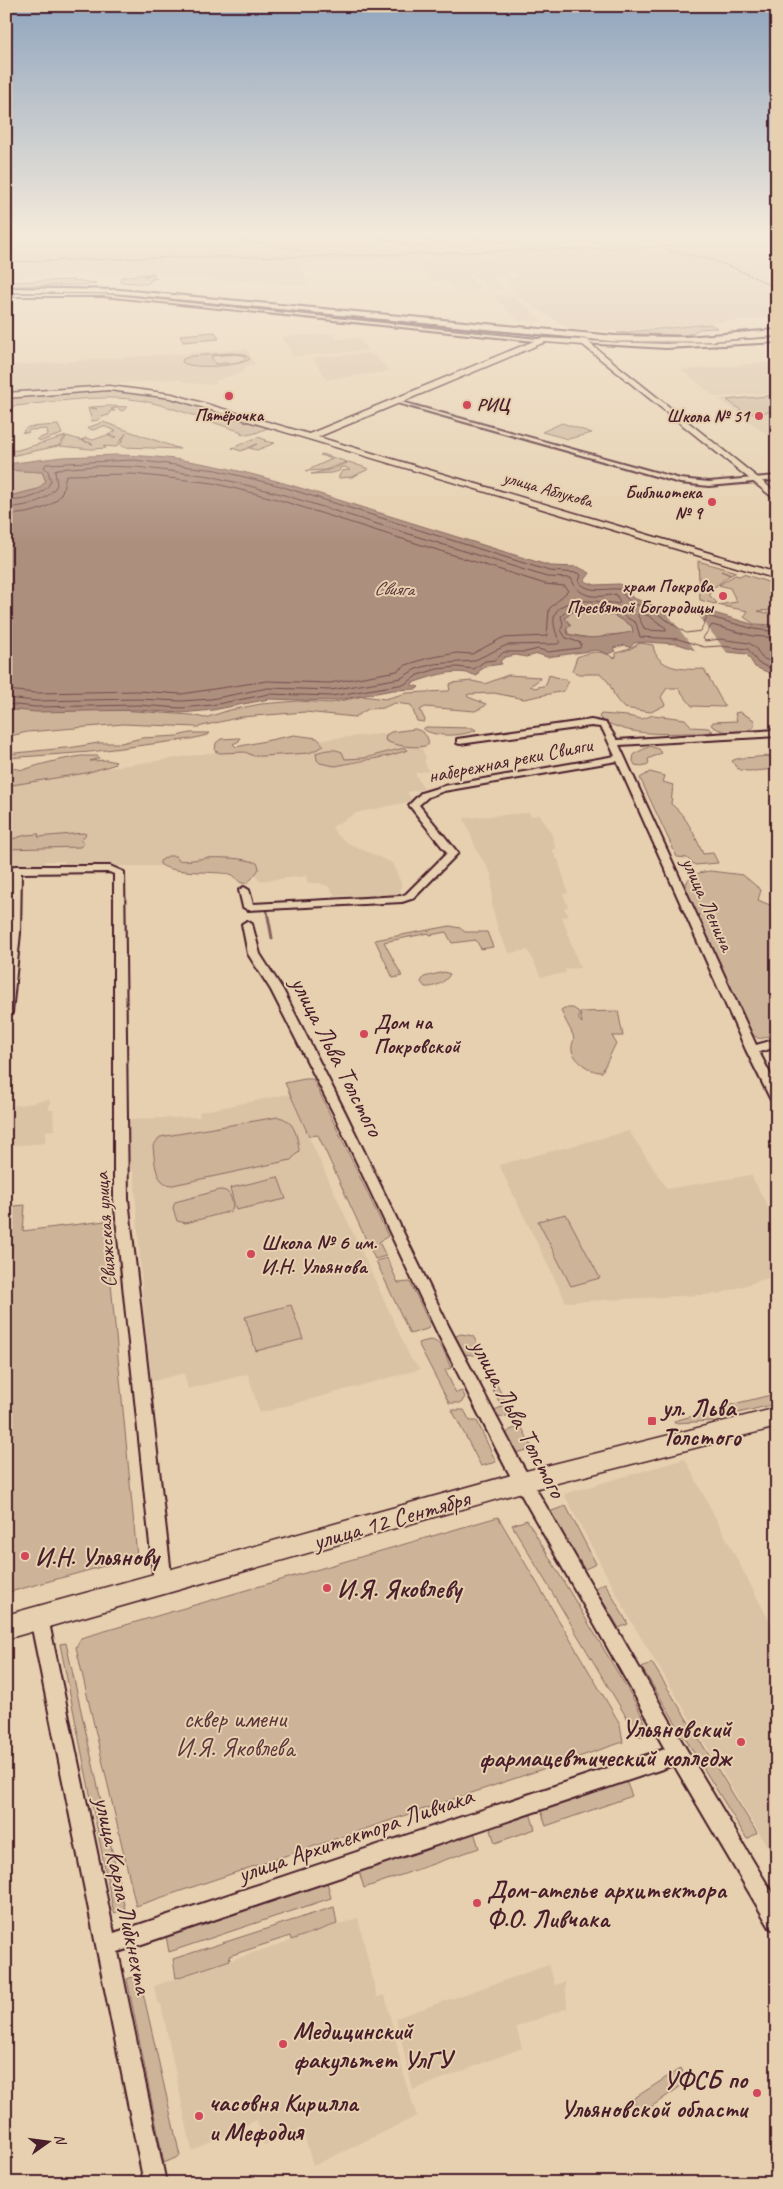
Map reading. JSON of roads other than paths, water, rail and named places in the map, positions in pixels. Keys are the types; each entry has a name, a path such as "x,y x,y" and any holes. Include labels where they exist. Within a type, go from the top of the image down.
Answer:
{"main road":[{"path":"590,338 661,340 689,338"}],"street":[{"path":"526,338 544,340 581,338"},
{"path":"584,338 777,498"},
{"path":"586,338 666,346 777,340"},
{"path":"309,437 544,340"},
{"name":"улица Аблукова","path":"6,396 102,389 149,392 172,396 777,576"},
{"path":"396,401 680,481 709,484 777,478"},
{"name":"улица Ленина","path":"460,741 591,723 603,725 610,733 752,1050 777,1100"},
{"name":"набережная реки Свияги","path":"614,743 775,736"},
{"name":"набережная реки Свияги","path":"244,890 248,907 402,900 410,896 453,853 438,833 429,826 414,805 421,796 441,789 620,758"},
{"name":"Свияжская улица","path":"11,870 110,869 119,872 120,1199 163,1583"},
{"path":"6,1013 15,933 11,870"},
{"name":"улица Льва Толстого","path":"247,924 254,954 277,990 339,1112 443,1330 522,1482 678,1754 777,1921"},
{"path":"752,1050 777,1043"},
{"name":"улица 12 Сентября","path":"6,1627 522,1482 777,1417"},
{"name":"улица Карла Либкнехта","path":"39,1618 155,2183"},
{"name":"улица Архитектора Ливчака","path":"106,1946 678,1754"}],"water":[{"name":"Свияга","path":"150,456 211,465 271,479 550,566 578,567 590,573 584,581 595,585 620,584 633,598 655,606 687,628 699,627 698,611 707,611 755,625 777,627 777,676 755,667 747,654 719,651 702,652 678,644 646,642 634,643 630,648 625,645 613,648 615,651 608,654 597,650 547,657 538,654 526,657 516,655 505,657 500,661 502,664 487,666 479,671 477,676 469,673 453,672 412,683 412,685 419,687 417,689 393,690 332,701 269,699 213,710 181,713 138,710 36,712 6,709 6,497 38,489 46,481 42,472 6,470 6,464 62,457","holes":["572,612 613,615 632,626 633,632 601,637 585,637 568,634 566,629 571,625 565,618"]}],"waterway":[{"path":"267,911 272,938"}],"tram line":[{"path":"575,338 615,342 709,342 761,338"}],"place":[{"name":"Пятёрочка","path":"229,396"},
{"name":"РИЦ","path":"467,405"},
{"name":"Школа № 51","path":"759,416"},
{"name":"Библиотека № 9","path":"712,502"},
{"name":"храм Покрова Пресвятой Богородицы","path":"723,596"},
{"name":"Дом на Покровской","path":"364,1034"},
{"name":"Школа № 6 им. И.Н. Ульянова","path":"251,1254"},
{"name":"ул. Льва Толстого","path":"652,1421"},
{"name":"И.Н. Ульянову","path":"25,1556"},
{"name":"И.Я. Яковлеву","path":"327,1588"},
{"name":"Ульяновский фaрмацевтический колледж","path":"741,1742"},
{"name":"Дом-ателье архитектора Ф.О. Ливчака","path":"477,1903"},
{"name":"Медицинский факультет УлГУ","path":"283,2044"},
{"name":"УФСБ по Ульяновской области","path":"757,2093"},
{"name":"часовня Кирилла и Мефодия","path":"199,2116"}],"park label":[{"name":"сквер имени И.Я. Яковлева","path":"235,1732"}]}
